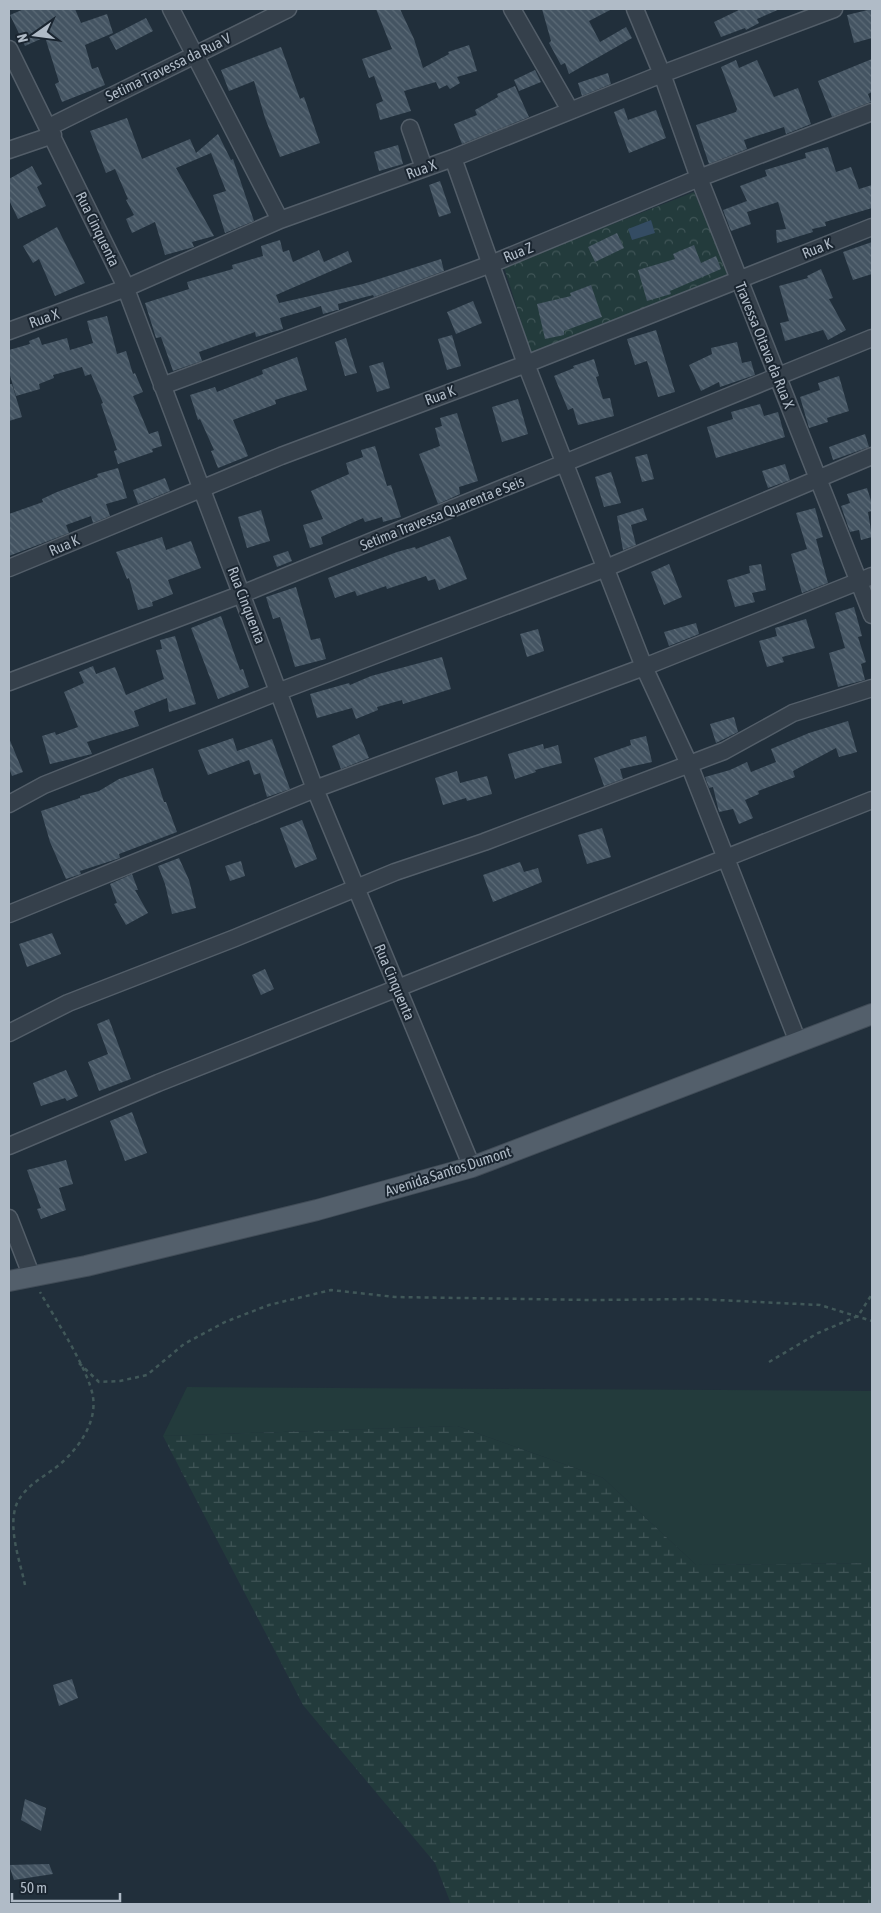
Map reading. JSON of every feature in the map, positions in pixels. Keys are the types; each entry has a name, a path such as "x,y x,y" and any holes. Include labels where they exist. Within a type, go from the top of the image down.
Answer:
{"main road":[{"name":"Avenida Santos Dumont","path":"9,1281 86,1266 317,1210 472,1167 872,1014"}],"street":[{"path":"171,9 280,220"},
{"name":"Setima Travessa da Rua V","path":"9,150 51,131 194,54 288,9"},
{"path":"512,9 570,110"},
{"name":"Rua X","path":"9,331 126,288 280,220 453,158 817,12 834,9"},
{"name":"Travessa Oitava da Rua X","path":"637,10 699,178 818,478 866,578 872,615"},
{"name":"Rua Cinquenta","path":"9,50 51,131 126,288 280,691 315,789 472,1167"},
{"name":"Rua Z","path":"162,386 491,264 699,178 872,112"},
{"path":"410,128 424,168"},
{"path":"453,158 526,364 644,667 689,764 798,1042"},
{"name":"Rua K","path":"9,568 382,416 526,364 872,227"},
{"name":"Setima Travessa Quarenta e Seis","path":"9,682 242,594 872,338"},
{"path":"9,804 44,785 280,691 606,568 872,456"},
{"path":"9,914 315,789 644,667 866,578"},
{"path":"9,1033 68,1003 395,872 484,842 689,764 744,742 766,726 793,713 872,688"},
{"path":"9,1146 158,1083 872,800"},
{"path":"9,1218 32,1277"}],"path":[{"path":"25,1585 13,1524 17,1504 30,1485 59,1465 80,1443 93,1417 93,1396 79,1363 32,1277"},
{"path":"79,1363 98,1382 120,1381 147,1375 184,1344 225,1322 269,1305 331,1290 395,1297 592,1300 697,1299 820,1305 872,1320"},
{"path":"769,1362 818,1333 858,1316 872,1294"}],"green space":[{"path":"694,192 730,276 532,356 504,267"},
{"path":"187,1387 872,1391 872,1563 696,1565 603,1478 457,1426 163,1436"},
{"path":"457,1426 603,1478 696,1565 872,1563 872,1904 451,1904 435,1863 303,1705 163,1436"}],"water":[{"path":"651,220 655,233 632,240 628,229"}],"building":[{"path":"24,9 75,9 81,23 107,14 113,33 85,45 92,69 98,67 105,85 62,102 55,84 59,82 45,37 25,46 10,15"},
{"path":"376,9 400,9 414,39 423,68 449,54 448,52 469,45 477,71 457,77 460,83 450,89 447,85 439,89 436,82 404,91 411,111 380,120 376,104 383,101 374,76 369,78 362,59 392,49"},
{"path":"542,9 612,9 589,21 600,42 626,27 632,38 569,74 565,63 561,65 549,43 551,41"},
{"path":"741,9 780,9 757,19 759,23 746,30 745,28 721,37 714,22"},
{"path":"872,9 872,38 854,43 847,15"},
{"path":"146,18 153,31 116,50 109,37"},
{"path":"281,47 300,99 304,97 320,143 280,157 265,118 254,81 229,91 221,70"},
{"path":"872,59 872,92 868,94 871,102 832,117 818,81"},
{"path":"736,60 739,68 757,60 774,97 798,88 811,124 786,134 784,127 744,140 747,149 709,164 696,125 736,112 737,109 721,67"},
{"path":"535,70 541,82 519,91 514,80"},
{"path":"608,73 611,84 582,96 578,83"},
{"path":"515,86 529,117 462,144 454,124 477,115 475,110 498,97 497,94"},
{"path":"624,108 628,120 656,110 666,138 629,153 614,112"},
{"path":"127,118 142,159 190,139 196,153 218,134 231,160 233,159 254,221 225,233 213,195 226,191 211,153 176,168 214,236 192,242 194,247 165,255 155,222 132,233 126,219 134,215 126,200 128,199 115,169 106,173 90,131"},
{"path":"398,145 403,164 379,171 374,152"},
{"path":"828,147 836,172 851,167 859,189 872,185 872,208 825,222 826,226 812,229 813,232 777,243 776,230 786,229 778,202 747,212 751,224 731,231 723,210 747,201 740,186 767,176 765,170 806,158 805,153"},
{"path":"32,166 42,184 37,187 46,206 18,219 9,200 9,179"},
{"path":"440,181 451,213 439,217 429,185"},
{"path":"57,227 85,283 55,296 39,259 33,263 23,246"},
{"path":"617,233 624,248 595,262 588,247"},
{"path":"280,240 283,252 289,250 293,262 319,250 324,262 348,251 352,262 276,295 279,303 363,284 441,259 444,271 374,297 373,295 338,304 339,310 323,314 321,306 280,318 283,329 256,337 255,332 199,352 202,361 173,371 161,337 156,338 145,303 189,289 187,282 233,269 232,265 263,256 261,246"},
{"path":"872,242 872,274 853,280 843,252"},
{"path":"694,245 701,263 716,256 721,269 670,291 671,294 647,301 638,270 675,259 673,254"},
{"path":"821,269 833,298 829,299 846,330 828,340 823,330 785,341 780,323 789,321 779,286 808,278 807,276"},
{"path":"591,285 602,317 564,331 564,335 545,339 537,304 571,296 570,293"},
{"path":"473,301 482,323 456,334 447,312"},
{"path":"107,316 117,354 126,351 133,374 135,373 143,392 133,396 149,434 158,431 162,446 152,449 153,452 118,464 114,451 117,450 101,404 103,403 91,374 85,376 82,367 53,375 54,378 39,384 40,389 16,396 9,372 9,350 30,344 29,341 39,337 42,345 67,338 70,350 93,343 87,321"},
{"path":"656,330 675,392 658,397 647,361 635,365 627,339"},
{"path":"452,335 461,366 447,370 438,339"},
{"path":"346,338 357,373 345,376 335,342"},
{"path":"737,342 742,363 751,361 755,375 720,387 719,382 701,391 689,365 712,354 711,348"},
{"path":"297,357 307,390 275,400 276,404 233,420 248,456 218,468 211,451 214,450 200,419 198,420 190,395 215,387 217,392 263,374 262,370"},
{"path":"594,359 599,376 596,377 603,399 610,398 614,416 578,425 573,408 568,410 554,376 574,368 573,366"},
{"path":"383,362 390,388 377,392 369,366"},
{"path":"839,376 849,411 827,418 828,422 809,428 800,397 820,390 818,383"},
{"path":"9,384 12,384 22,417 9,421"},
{"path":"518,399 528,434 502,442 492,407"},
{"path":"760,404 764,416 778,412 785,437 716,458 707,427 733,419 731,412"},
{"path":"457,413 478,481 459,487 460,494 438,504 419,454 440,446 435,428 442,426 440,418"},
{"path":"865,434 869,447 833,460 829,447"},
{"path":"375,446 387,486 391,485 401,517 383,522 382,517 365,522 363,518 321,537 323,544 310,548 303,525 323,519 311,491 349,474 346,463 363,457 361,450"},
{"path":"647,454 654,479 642,482 635,457"},
{"path":"785,464 790,480 768,488 762,471"},
{"path":"118,468 127,498 106,504 110,516 93,523 91,516 66,525 69,533 9,556 9,514 43,502 42,499 57,492 98,477 97,474"},
{"path":"611,472 621,503 604,507 595,477"},
{"path":"165,478 170,491 138,504 133,490"},
{"path":"867,488 872,504 872,511 868,512 872,537 861,540 859,530 850,532 841,506 850,503 847,494"},
{"path":"643,508 647,520 631,525 636,545 623,550 617,516"},
{"path":"815,508 823,537 816,539 828,583 802,593 791,554 807,549 796,513"},
{"path":"261,510 270,541 247,548 238,517"},
{"path":"450,536 467,579 439,590 435,579 428,581 426,576 387,589 386,586 357,596 355,591 335,598 328,578 397,552 415,547 416,549"},
{"path":"162,537 166,550 191,541 201,568 168,580 173,594 152,602 153,606 138,610 129,578 127,579 116,552"},
{"path":"288,551 292,561 277,567 273,556"},
{"path":"669,564 682,597 664,605 651,572"},
{"path":"761,564 766,590 752,593 755,602 735,607 727,580 750,573 749,566"},
{"path":"296,587 311,640 320,638 326,659 295,667 280,617 273,619 266,597"},
{"path":"854,607 862,636 858,637 866,662 861,664 865,680 838,687 829,653 845,648 835,613"},
{"path":"221,616 240,670 243,669 249,687 218,699 191,628"},
{"path":"806,619 815,648 782,657 784,662 767,667 759,641 777,636 775,628"},
{"path":"696,623 699,634 669,646 664,632"},
{"path":"538,629 544,651 527,657 520,634"},
{"path":"175,636 196,704 169,712 167,698 134,711 139,726 87,742 92,754 50,764 42,736 55,732 56,735 78,727 64,692 84,683 79,672 93,666 96,674 115,667 126,695 164,679 156,650 162,649 160,640"},
{"path":"442,657 451,689 403,704 402,700 377,707 378,710 356,719 352,708 317,718 310,694 349,683 350,685 371,676"},
{"path":"734,717 738,732 716,743 710,724"},
{"path":"848,721 857,752 839,757 836,748 793,771 795,777 758,791 759,794 745,800 753,818 739,824 733,809 719,812 713,787 709,788 705,777 730,770 747,762 751,772 776,762 771,749 809,733"},
{"path":"359,734 369,758 341,769 332,746"},
{"path":"646,736 652,762 620,769 623,779 604,786 594,758 631,745 630,740"},
{"path":"9,738 23,772 12,776 9,768"},
{"path":"233,738 237,751 272,739 290,789 267,797 260,773 254,775 249,760 208,775 198,750"},
{"path":"543,744 544,749 558,745 562,763 535,770 536,772 515,779 508,754"},
{"path":"153,768 164,802 166,802 177,832 119,854 120,858 80,871 81,874 66,879 50,842 41,811 99,791 119,779"},
{"path":"457,771 460,783 487,776 492,794 467,801 466,798 443,805 435,778"},
{"path":"302,820 317,859 295,868 280,828"},
{"path":"602,828 611,857 587,864 578,835"},
{"path":"179,858 189,880 196,908 172,914 165,884 158,866"},
{"path":"241,861 245,876 230,881 225,866"},
{"path":"520,862 524,872 538,868 542,882 493,902 483,875"},
{"path":"132,874 138,890 135,890 148,913 126,925 114,904 117,903 110,884"},
{"path":"52,933 61,954 27,967 19,944"},
{"path":"265,969 274,989 261,995 252,975"},
{"path":"109,1019 131,1079 99,1091 88,1062 108,1054 97,1024"},
{"path":"66,1070 78,1096 67,1101 65,1098 41,1106 33,1083"},
{"path":"132,1112 147,1153 125,1161 110,1121"},
{"path":"66,1160 73,1184 59,1188 66,1210 41,1219 37,1209 41,1208 27,1170"},
{"path":"72,1679 78,1698 59,1706 53,1685"},
{"path":"25,1799 46,1808 41,1831 21,1820"},
{"path":"49,1864 53,1874 14,1880 9,1865"}]}
